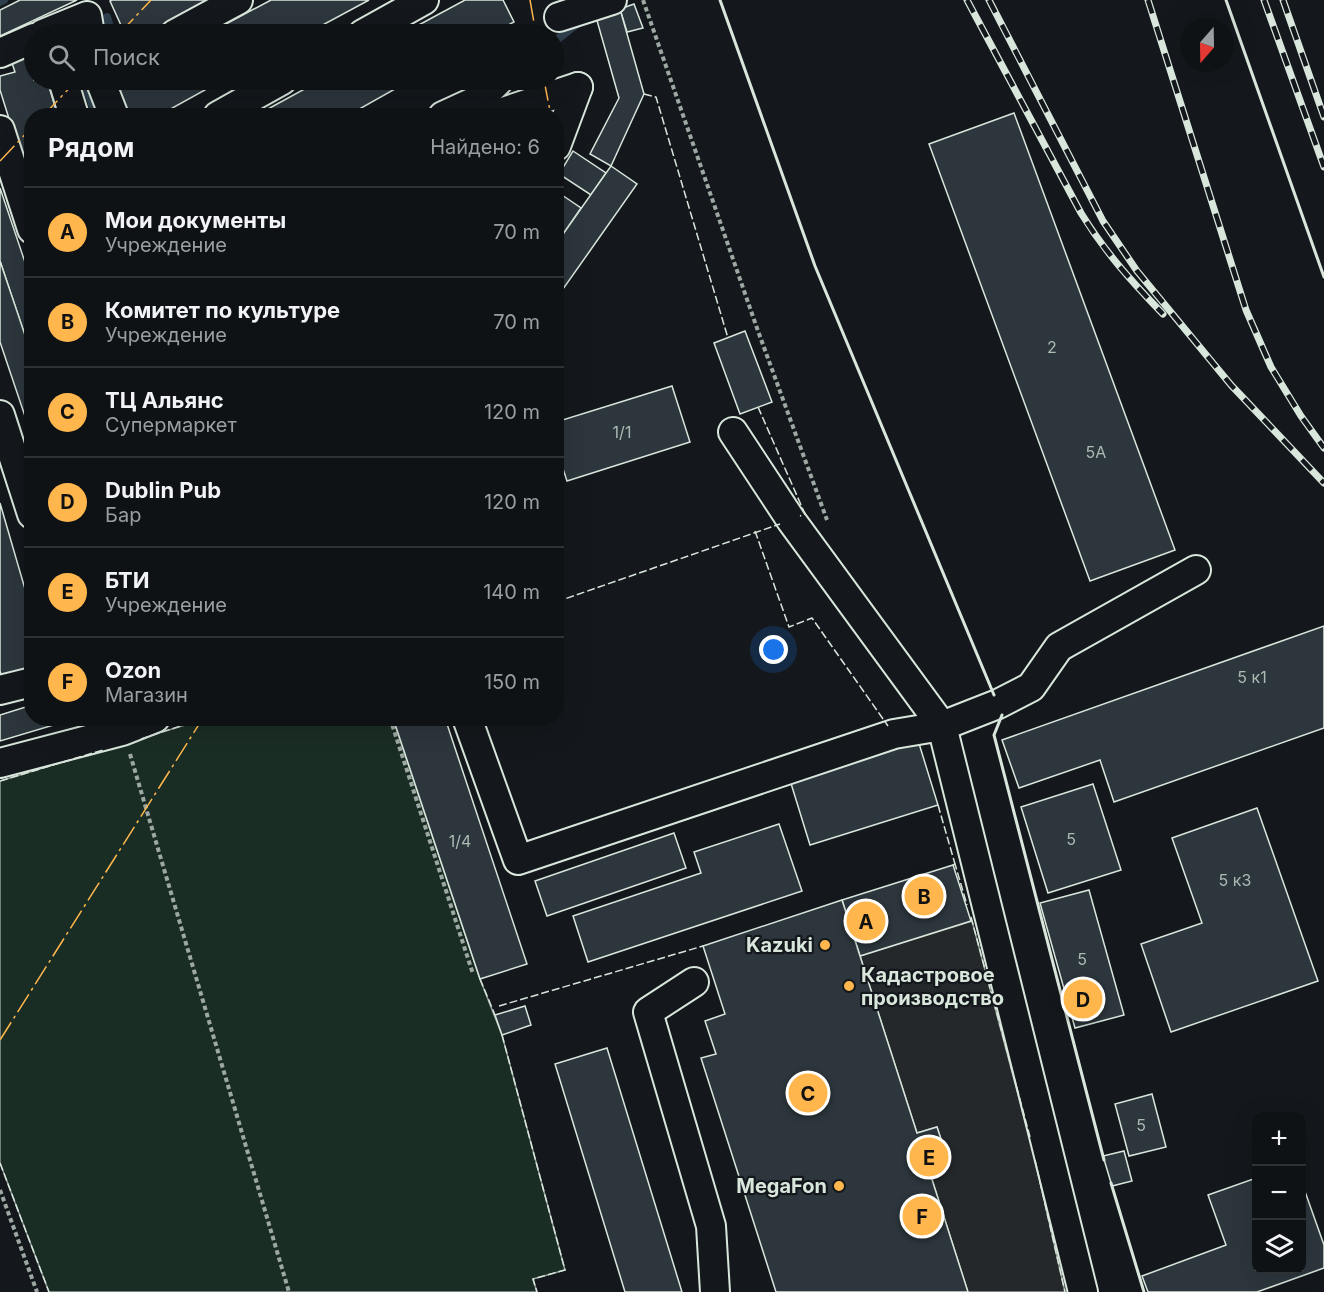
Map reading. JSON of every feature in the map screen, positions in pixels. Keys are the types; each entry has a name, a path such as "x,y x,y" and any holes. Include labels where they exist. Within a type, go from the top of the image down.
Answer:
{"street":[{"path":"194,24 238,0"},
{"path":"381,24 424,0"},
{"path":"553,17 612,0"},
{"path":"71,24 91,17"},
{"path":"0,53 24,42"},
{"path":"564,89 578,87 564,125"},
{"path":"66,90 72,108"},
{"path":"103,90 111,108"},
{"path":"232,108 264,90"},
{"path":"470,108 490,102 560,90"},
{"path":"0,129 24,205"},
{"path":"0,415 24,489"},
{"path":"733,432 791,520 942,726 1083,1292"},
{"path":"470,726 518,860 894,734 942,726 998,704 1031,687 1059,647 1196,570"},
{"path":"0,690 24,684"},
{"path":"0,763 135,726"},
{"path":"694,982 648,1012 711,1226 715,1292"}],"path":[{"path":"643,0 754,320 829,527"},
{"path":"393,726 473,974"},
{"path":"122,731 289,1292"},
{"path":"0,1190 37,1292"}],"green space":[{"path":"182,726 395,726 480,979 502,1035 565,1270 533,1279 537,1292 49,1292 0,1163 0,781"}],"shaded area":[{"path":"972,921 1033,1151 1065,1292 968,1292 928,1167 948,1160 937,1127 917,1133 860,956"}],"building":[{"path":"20,0 77,0 0,36 0,10"},
{"path":"215,0 172,24 120,24 110,1"},
{"path":"271,0 369,0 325,24 226,24"},
{"path":"465,0 503,0 514,22 510,24 421,24"},
{"path":"634,4 643,28 627,32 620,9"},
{"path":"620,9 644,94 611,166 590,154 619,98 596,17"},
{"path":"24,49 24,90 50,90 56,108 24,108 24,166 0,90 0,76 15,72 9,54"},
{"path":"107,90 205,90 172,108 117,108"},
{"path":"303,90 393,90 361,108 270,108"},
{"path":"1014,113 1175,550 1090,581 929,144"},
{"path":"573,151 606,173 591,195 564,177 564,166"},
{"path":"611,166 637,184 564,288 564,233"},
{"path":"0,188 24,259 24,332 0,261"},
{"path":"564,196 581,208 564,233"},
{"path":"0,261 24,332 24,413 0,342"},
{"path":"745,331 772,402 740,414 714,343"},
{"path":"672,386 690,442 567,481 564,472 564,420"},
{"path":"0,503 24,586 24,677 3,682 0,671"},
{"path":"1324,626 1324,728 1114,802 1100,760 1019,788 1002,740"},
{"path":"24,708 24,726 50,726 0,741 0,715"},
{"path":"396,726 448,726 527,964 480,979"},
{"path":"917,737 938,805 810,845 789,777"},
{"path":"1093,784 1121,870 1048,893 1021,807"},
{"path":"1257,808 1318,981 1171,1032 1141,944 1202,923 1172,838"},
{"path":"779,824 802,891 588,962 573,916 701,873 694,852"},
{"path":"674,833 686,868 547,916 535,881"},
{"path":"953,865 971,921 860,956 842,900"},
{"path":"1089,890 1124,1015 1075,1028 1040,903"},
{"path":"842,900 917,1133 937,1127 948,1160 928,1167 968,1292 776,1292 701,1058 716,1054 705,1021 725,1014 703,946"},
{"path":"525,1006 531,1025 502,1035 495,1015"},
{"path":"607,1048 682,1292 625,1292 555,1064"},
{"path":"1152,1094 1166,1147 1129,1156 1115,1104"},
{"path":"1124,1151 1132,1181 1112,1186 1103,1156"},
{"path":"1252,1179 1252,1274 1306,1274 1306,1194 1324,1245 1324,1268 1257,1292 1148,1292 1142,1276 1226,1245 1208,1195"}],"waterway":[{"path":"0,2 4,0"},
{"path":"107,17 109,24"},
{"path":"564,34 578,23"},
{"path":"87,90 93,108"}],"railway":[{"path":"967,0 1081,213 1119,266 1163,314"},
{"path":"989,0 1103,221 1137,271 1231,385 1324,483"},
{"path":"1148,0 1246,310 1271,367 1324,448"},
{"path":"1264,0 1324,167"},
{"path":"1283,0 1324,117"}],"fence":[{"path":"644,94 656,97 728,338"},
{"path":"758,407 805,514 800,516"},
{"path":"564,599 780,524"},
{"path":"755,531 789,627 812,618 888,726"},
{"path":"141,739 181,726"},
{"path":"0,781 103,750"},
{"path":"938,805 955,864"},
{"path":"953,865 955,864 967,905"},
{"path":"971,917 1030,1137"},
{"path":"499,1006 703,946"},
{"path":"480,979 495,1015"},
{"path":"502,1035 565,1270 533,1279 537,1292"},
{"path":"1035,1160 1065,1292"},
{"path":"0,1163 49,1292"}],"wall":[{"path":"720,0 815,266 994,695"},
{"path":"1226,0 1324,277"},
{"path":"1002,715 994,735 1104,1160"},
{"path":"1111,1183 1144,1292"}],"power":[{"path":"128,24 151,0"},
{"path":"530,0 534,24"},
{"path":"51,108 68,90"},
{"path":"546,90 549,108"},
{"path":"0,161 24,136"},
{"path":"0,1040 198,726"}],"place":[{"name":"Комитет по культуре","path":"924,896"},
{"name":"Мои документы","path":"866,921"},
{"name":"Kazuki","path":"825,945"},
{"name":"Кадастровое производство","path":"849,986"},
{"name":"Dublin Pub","path":"1083,999"},
{"name":"ТЦ Альянс","path":"808,1093"},
{"name":"БТИ","path":"929,1157"},
{"name":"MegaFon","path":"839,1186"},
{"name":"Ozon","path":"922,1216"}]}
